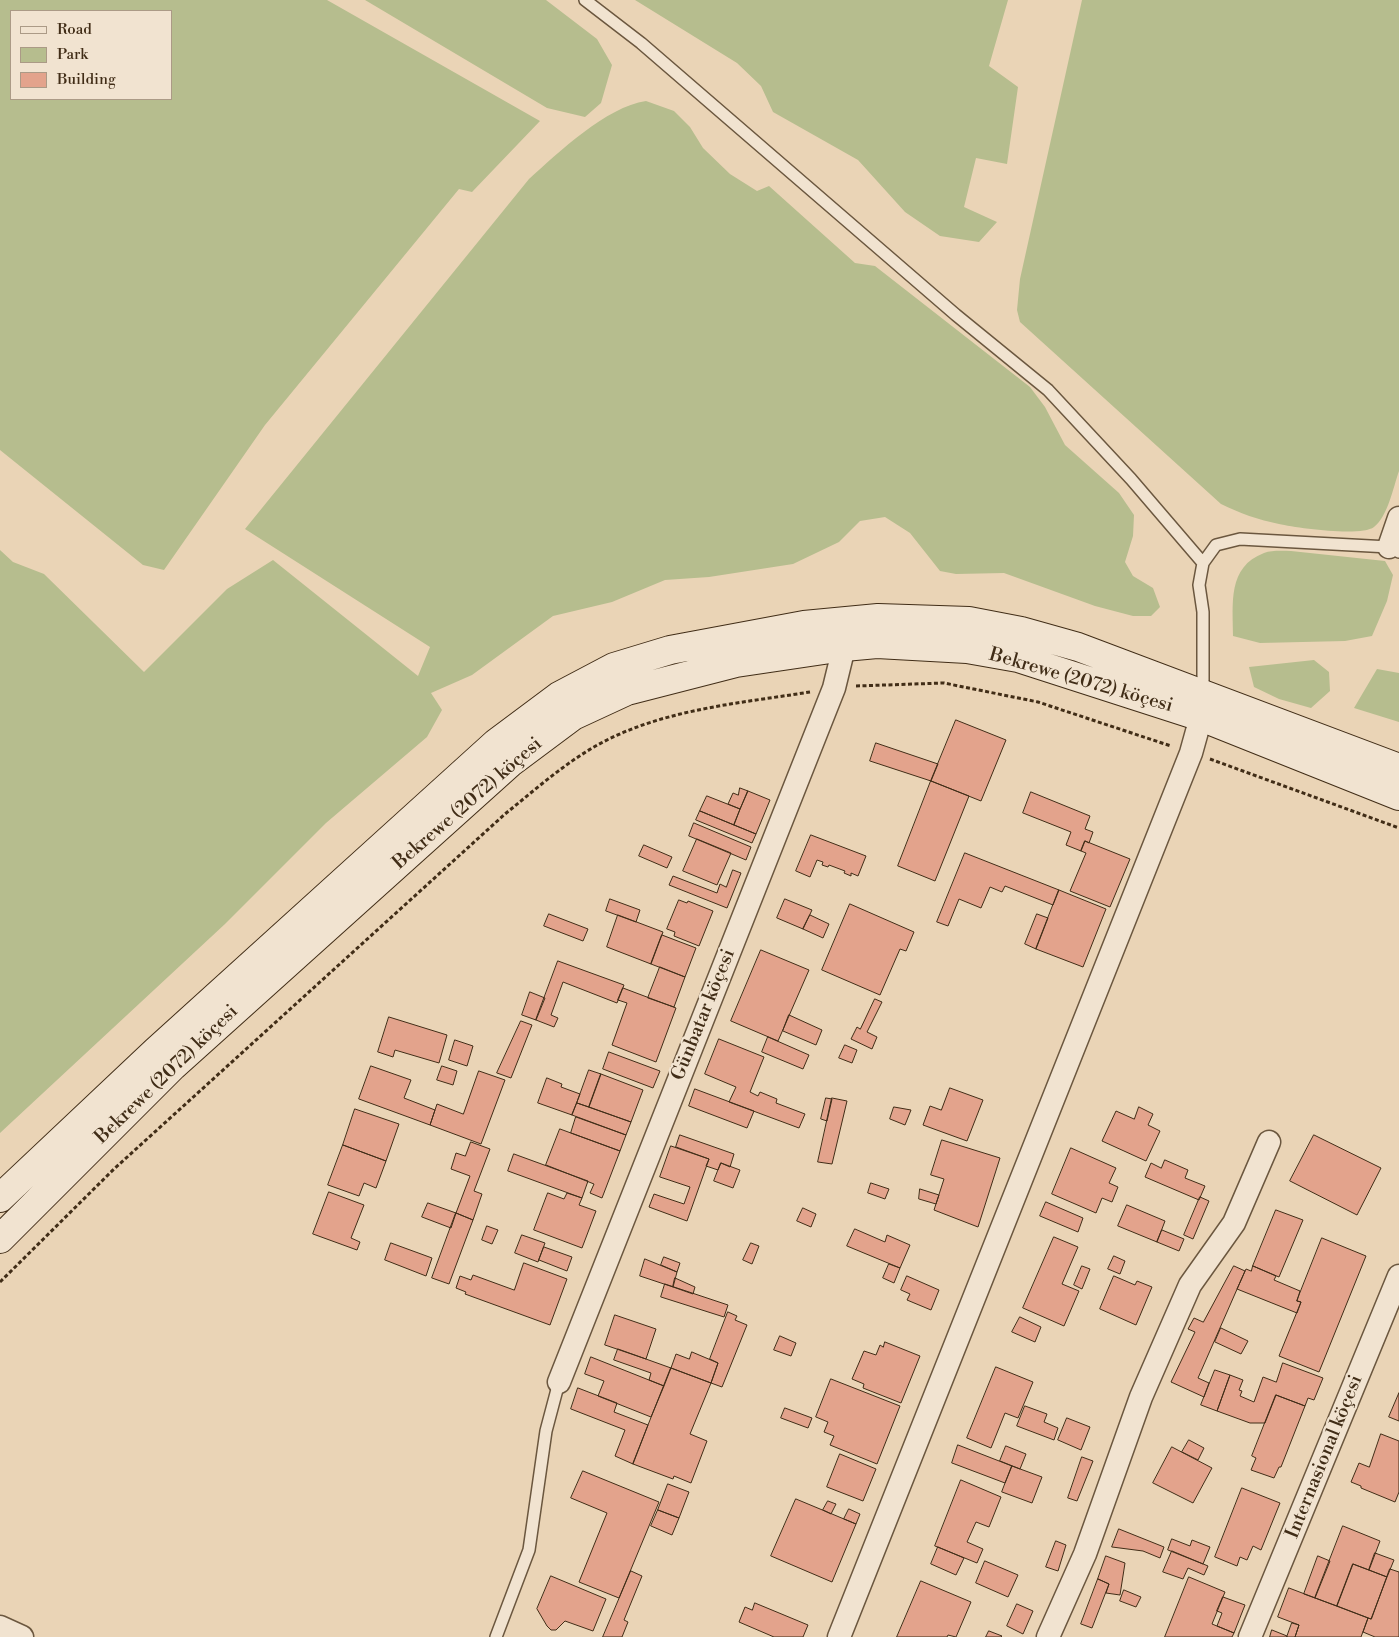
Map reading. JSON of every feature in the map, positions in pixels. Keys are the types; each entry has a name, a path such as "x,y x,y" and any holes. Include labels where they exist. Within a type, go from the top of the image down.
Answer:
{"main road":[{"name":"Bekrewe (2072) köçesi","path":"0,1198 156,1051 496,743 559,696 614,667 670,650 804,625 878,618 969,621 1022,631 1078,647 1399,796"},
{"name":"Bekrewe (2072) köçesi","path":"0,1239 173,1066 510,763 573,716 627,691 682,675 736,663 844,647 877,644 967,649 1018,658 1202,705 1399,768"}],"street":[{"path":"1394,550 1399,518"},
{"name":"Günbatar köçesi","path":"559,1382 834,688 844,647"},
{"path":"839,1637 1191,753 1202,705"},
{"path":"1048,1637 1085,1554 1141,1397 1186,1294 1234,1223 1269,1142"},
{"name":"Internasional köçesi","path":"1250,1637 1399,1276"},
{"path":"0,1627 22,1637"}],"lane":[{"path":"585,0 641,43 956,315 1048,390 1131,479 1203,563"},
{"path":"1202,705 1203,612 1199,585 1203,563 1216,544 1240,539 1394,550"},
{"path":"496,1637 529,1550 546,1431 559,1382"}],"path":[{"path":"0,1282 114,1169 505,814 552,775 603,742 668,716 834,688 894,683 944,683 1038,702 1191,753 1399,828"}],"green space":[{"path":"0,0 327,0 540,121 472,192 459,189 265,425 164,570 143,565 0,450"},
{"path":"365,0 546,0 597,39 612,65 601,103 585,117 547,108"},
{"path":"635,0 1008,0 989,66 1018,87 1007,164 976,158 964,207 997,222 979,242 940,236 905,212 858,160 773,112 761,86 737,63"},
{"path":"1082,0 1399,0 1399,471 1383,516 1374,527 1367,530 1343,532 1300,528 1257,518 1221,504 1020,322 1017,310 1020,279"},
{"path":"646,101 674,111 690,127 703,148 730,174 757,191 769,186 855,263 875,266 1030,387 1045,407 1065,445 1119,493 1134,515 1133,536 1125,562 1133,576 1153,588 1160,607 1151,616 1133,616 1095,606 1004,573 956,574 940,571 910,533 885,517 860,521 839,542 793,564 709,577 665,580 612,602 553,616 472,675 431,693 442,710 427,737 326,823 225,924 0,1133 0,550 13,562 44,574 144,672 227,589 273,560 418,676 430,647 245,529 529,179 599,121 631,105"},
{"path":"1291,551 1385,561 1393,575 1387,601 1372,636 1345,641 1260,643 1233,636 1233,599 1238,577 1244,567 1252,559 1264,553"},
{"path":"1314,660 1329,672 1330,691 1311,708 1279,699 1254,687 1249,667"},
{"path":"1377,669 1399,673 1399,722 1354,708"}],"building":[{"path":"956,720 1006,740 981,801 931,781"},
{"path":"876,743 938,764 931,781 870,761"},
{"path":"931,781 969,796 935,881 898,866"},
{"path":"740,788 748,791 740,809 728,804 733,793 738,795"},
{"path":"748,791 770,800 756,834 734,825"},
{"path":"1031,792 1090,816 1085,829 1093,832 1089,843 1085,841 1081,851 1066,845 1071,832 1023,813"},
{"path":"707,796 740,809 734,825 700,811"},
{"path":"700,811 756,834 752,843 696,820"},
{"path":"694,823 751,847 746,860 689,836"},
{"path":"811,835 866,856 858,876 851,873 851,876 844,873 845,871 829,865 828,867 822,865 823,862 817,860 810,877 796,871"},
{"path":"697,839 731,853 717,885 683,871"},
{"path":"1085,841 1130,859 1110,907 1070,891 1086,853 1081,851"},
{"path":"644,845 672,857 667,868 639,856"},
{"path":"965,853 1059,890 1053,905 1005,886 1002,892 990,887 981,908 959,899 948,926 937,922"},
{"path":"733,870 741,873 727,908 669,885 673,876 717,893 720,884 726,887"},
{"path":"1059,890 1106,909 1083,967 1036,949"},
{"path":"610,899 640,910 636,922 606,911"},
{"path":"785,899 812,910 803,929 777,918"},
{"path":"679,900 687,903 688,901 713,911 699,946 674,936 675,932 667,929"},
{"path":"850,904 914,932 906,951 900,949 880,995 822,970"},
{"path":"549,914 588,929 583,941 544,926"},
{"path":"1037,914 1048,918 1036,949 1025,944"},
{"path":"618,915 663,932 651,964 607,947"},
{"path":"810,915 829,924 823,938 803,929"},
{"path":"662,935 696,948 685,977 651,964"},
{"path":"761,950 809,970 778,1041 731,1021"},
{"path":"558,961 624,985 617,1003 563,982 551,1015 558,1018 554,1027 536,1020"},
{"path":"660,967 685,977 674,1007 648,998"},
{"path":"623,988 676,1008 656,1062 612,1045 627,1003 618,1000"},
{"path":"530,992 545,998 536,1020 522,1015"},
{"path":"875,999 882,1002 867,1032 877,1037 872,1049 851,1039 857,1027 860,1029"},
{"path":"789,1015 822,1030 816,1045 783,1031"},
{"path":"389,1017 447,1035 439,1063 395,1050 393,1057 378,1052"},
{"path":"521,1021 532,1025 511,1078 497,1073"},
{"path":"768,1037 809,1055 803,1069 762,1052"},
{"path":"719,1039 764,1057 750,1092 758,1096 760,1092 777,1099 776,1103 805,1114 799,1128 729,1102 736,1087 705,1074"},
{"path":"455,1040 473,1046 467,1066 449,1060"},
{"path":"845,1045 857,1050 852,1063 839,1058"},
{"path":"609,1052 660,1071 653,1088 603,1069"},
{"path":"371,1066 411,1080 404,1098 435,1110 430,1125 359,1099"},
{"path":"442,1066 457,1071 453,1085 437,1080"},
{"path":"589,1070 601,1074 589,1107 577,1103"},
{"path":"479,1071 505,1080 481,1144 430,1125 437,1104 463,1114"},
{"path":"601,1074 643,1090 631,1122 589,1107"},
{"path":"547,1078 562,1084 561,1087 580,1094 572,1115 538,1103"},
{"path":"950,1088 983,1100 967,1141 923,1125 930,1106 941,1110"},
{"path":"695,1089 754,1111 747,1128 689,1106"},
{"path":"826,1098 832,1099 827,1121 821,1119"},
{"path":"832,1098 847,1101 832,1164 818,1162"},
{"path":"577,1103 631,1122 626,1135 572,1115"},
{"path":"894,1107 911,1110 905,1125 890,1119"},
{"path":"1139,1107 1153,1114 1148,1125 1160,1131 1146,1161 1102,1141 1116,1111 1134,1119"},
{"path":"355,1109 399,1124 386,1161 343,1145"},
{"path":"576,1117 626,1135 620,1151 571,1133"},
{"path":"560,1129 620,1151 602,1198 590,1193 594,1184 546,1165"},
{"path":"680,1135 734,1154 730,1167 721,1163 718,1170 706,1166 709,1159 676,1147"},
{"path":"1314,1135 1381,1168 1357,1215 1290,1181"},
{"path":"942,1140 1000,1158 978,1227 934,1210 944,1179 931,1175"},
{"path":"471,1142 490,1149 474,1191 482,1194 473,1220 456,1213 470,1176 451,1169 456,1153 465,1156"},
{"path":"343,1145 386,1161 376,1188 364,1183 359,1196 328,1185"},
{"path":"671,1146 709,1159 687,1221 649,1207 654,1194 684,1204 690,1187 660,1177"},
{"path":"1071,1148 1116,1168 1109,1183 1118,1187 1112,1202 1102,1198 1096,1213 1052,1194"},
{"path":"514,1154 588,1181 582,1198 508,1171"},
{"path":"1165,1160 1188,1170 1185,1178 1205,1186 1199,1200 1145,1177 1151,1163 1161,1168"},
{"path":"721,1163 740,1170 733,1188 714,1181"},
{"path":"871,1183 889,1189 885,1199 868,1193"},
{"path":"920,1189 939,1195 936,1204 919,1199"},
{"path":"329,1192 364,1205 351,1238 360,1242 357,1250 313,1234"},
{"path":"548,1193 564,1199 567,1193 582,1198 579,1205 596,1211 582,1248 534,1230"},
{"path":"1200,1197 1209,1201 1193,1239 1184,1235"},
{"path":"1046,1202 1083,1218 1078,1232 1040,1216"},
{"path":"428,1203 456,1213 451,1228 422,1217"},
{"path":"1127,1205 1165,1221 1157,1242 1118,1226"},
{"path":"803,1208 816,1214 811,1227 797,1221"},
{"path":"1276,1210 1303,1220 1279,1277 1253,1266"},
{"path":"456,1213 473,1220 449,1284 432,1278"},
{"path":"487,1226 498,1230 492,1244 482,1240"},
{"path":"855,1229 885,1242 887,1235 910,1245 900,1268 847,1246"},
{"path":"1162,1230 1184,1239 1179,1251 1157,1242"},
{"path":"522,1235 545,1243 538,1262 515,1253"},
{"path":"1054,1237 1078,1247 1062,1284 1079,1291 1064,1326 1023,1308"},
{"path":"1322,1238 1366,1256 1319,1372 1279,1356 1301,1302 1297,1301"},
{"path":"391,1243 432,1258 426,1276 385,1260"},
{"path":"751,1243 759,1246 752,1264 743,1260"},
{"path":"544,1247 572,1257 567,1271 539,1260"},
{"path":"1114,1256 1125,1261 1120,1274 1108,1269"},
{"path":"664,1257 680,1263 677,1272 661,1265"},
{"path":"645,1259 677,1272 673,1287 640,1276"},
{"path":"524,1263 567,1279 550,1325 465,1294 466,1292 456,1288 460,1276 471,1280 473,1275 514,1290"},
{"path":"889,1264 900,1268 894,1283 883,1278"},
{"path":"1082,1266 1090,1269 1082,1289 1074,1285"},
{"path":"1234,1266 1245,1271 1198,1378 1209,1383 1204,1397 1171,1382 1195,1332 1188,1329 1194,1318 1203,1322"},
{"path":"1253,1266 1276,1276 1274,1280 1300,1291 1297,1301 1301,1302 1297,1313 1237,1289 1246,1269 1251,1271"},
{"path":"907,1276 939,1290 931,1310 907,1300 910,1294 901,1290"},
{"path":"1114,1276 1135,1285 1137,1281 1152,1287 1136,1325 1100,1309"},
{"path":"675,1278 695,1287 693,1294 673,1287"},
{"path":"665,1284 728,1305 724,1317 661,1297"},
{"path":"728,1312 737,1316 735,1320 747,1325 722,1387 711,1383 718,1363 710,1359"},
{"path":"615,1315 656,1329 646,1359 605,1345"},
{"path":"1020,1317 1041,1327 1035,1342 1012,1332"},
{"path":"1221,1328 1248,1341 1241,1354 1215,1342"},
{"path":"780,1336 796,1343 791,1356 774,1350"},
{"path":"885,1342 920,1356 901,1403 863,1388 864,1384 852,1379 864,1351 876,1355 880,1345 883,1347"},
{"path":"618,1349 671,1368 664,1386 649,1380 651,1373 614,1360"},
{"path":"692,1352 718,1363 711,1383 671,1368 676,1354 689,1359"},
{"path":"591,1357 664,1386 651,1417 598,1396 604,1381 585,1374"},
{"path":"1283,1363 1323,1378 1314,1400 1308,1398 1305,1406 1276,1395 1265,1423 1250,1423 1217,1411 1230,1375 1243,1380 1239,1390 1242,1391 1240,1396 1254,1402 1263,1377 1276,1382"},
{"path":"996,1367 1033,1382 1018,1418 1005,1413 991,1448 967,1438"},
{"path":"671,1368 711,1383 690,1434 707,1441 691,1483 674,1476 673,1479 633,1464"},
{"path":"1215,1370 1230,1375 1217,1411 1201,1405"},
{"path":"831,1379 900,1406 877,1464 830,1445 834,1436 824,1432 828,1422 816,1417"},
{"path":"578,1388 617,1403 614,1412 648,1425 633,1464 615,1456 625,1430 571,1409"},
{"path":"1399,1393 1399,1421 1389,1417"},
{"path":"1276,1395 1305,1406 1281,1467 1279,1467 1274,1478 1251,1470 1256,1458 1252,1456"},
{"path":"1025,1406 1047,1414 1044,1422 1058,1428 1054,1440 1017,1426"},
{"path":"785,1408 812,1418 808,1428 781,1418"},
{"path":"1067,1418 1090,1427 1081,1450 1058,1440"},
{"path":"1381,1434 1399,1441 1399,1492 1395,1502 1351,1482 1359,1463 1369,1467"},
{"path":"1189,1440 1204,1448 1198,1460 1182,1452"},
{"path":"958,1445 1012,1466 1005,1483 952,1463"},
{"path":"1006,1446 1026,1454 1020,1469 1000,1461"},
{"path":"1172,1447 1212,1468 1193,1503 1153,1483"},
{"path":"840,1454 876,1469 863,1501 827,1487"},
{"path":"1082,1457 1093,1461 1077,1501 1068,1498"},
{"path":"1012,1466 1042,1477 1032,1503 1002,1492"},
{"path":"583,1471 659,1502 619,1598 579,1582 607,1513 571,1498"},
{"path":"961,1480 1001,1497 989,1527 976,1522 967,1542 983,1549 977,1563 935,1546"},
{"path":"668,1484 689,1492 679,1518 658,1510"},
{"path":"1242,1488 1280,1503 1261,1550 1253,1546 1247,1560 1240,1557 1237,1566 1215,1557"},
{"path":"796,1499 856,1524 832,1582 771,1556"},
{"path":"828,1501 836,1504 831,1514 823,1510"},
{"path":"849,1509 860,1514 856,1524 844,1519"},
{"path":"658,1510 679,1518 672,1535 651,1526"},
{"path":"1343,1526 1380,1541 1369,1570 1353,1564 1337,1606 1315,1598"},
{"path":"1119,1529 1164,1547 1160,1558 1143,1551 1112,1547"},
{"path":"1172,1539 1190,1546 1192,1540 1210,1547 1203,1564 1168,1550"},
{"path":"1056,1541 1066,1545 1058,1571 1046,1567"},
{"path":"938,1547 964,1558 956,1575 931,1564"},
{"path":"1172,1551 1208,1566 1204,1575 1188,1568 1183,1579 1163,1572"},
{"path":"1375,1553 1394,1560 1387,1577 1369,1570"},
{"path":"1106,1556 1125,1563 1120,1595 1106,1593 1109,1584 1098,1579"},
{"path":"1318,1556 1330,1561 1315,1598 1304,1594"},
{"path":"985,1561 1018,1575 1008,1597 976,1583"},
{"path":"1353,1564 1387,1577 1371,1619 1337,1606"},
{"path":"1390,1569 1399,1572 1399,1637 1375,1637 1363,1632 1368,1618 1371,1619"},
{"path":"631,1571 642,1576 624,1620 628,1622 622,1637 603,1637"},
{"path":"551,1576 606,1599 593,1631 565,1621 556,1630 551,1630 547,1626 537,1609"},
{"path":"1189,1577 1225,1592 1212,1624 1234,1633 1232,1637 1165,1637"},
{"path":"1098,1579 1109,1584 1092,1628 1081,1624"},
{"path":"921,1581 971,1602 956,1637 948,1635 947,1637 897,1637"},
{"path":"1289,1588 1368,1618 1361,1637 1295,1637 1299,1625 1278,1617"},
{"path":"1124,1590 1141,1597 1136,1607 1120,1601"},
{"path":"1223,1597 1245,1605 1234,1633 1217,1626 1222,1613 1217,1611"},
{"path":"755,1603 808,1625 803,1637 774,1637 739,1622 745,1607 752,1610"},
{"path":"1017,1604 1033,1611 1023,1634 1007,1626"},
{"path":"1292,1623 1299,1625 1295,1637 1287,1637"},
{"path":"1272,1630 1287,1636 1287,1637 1270,1637"},
{"path":"989,1631 1002,1636 986,1637"}]}
